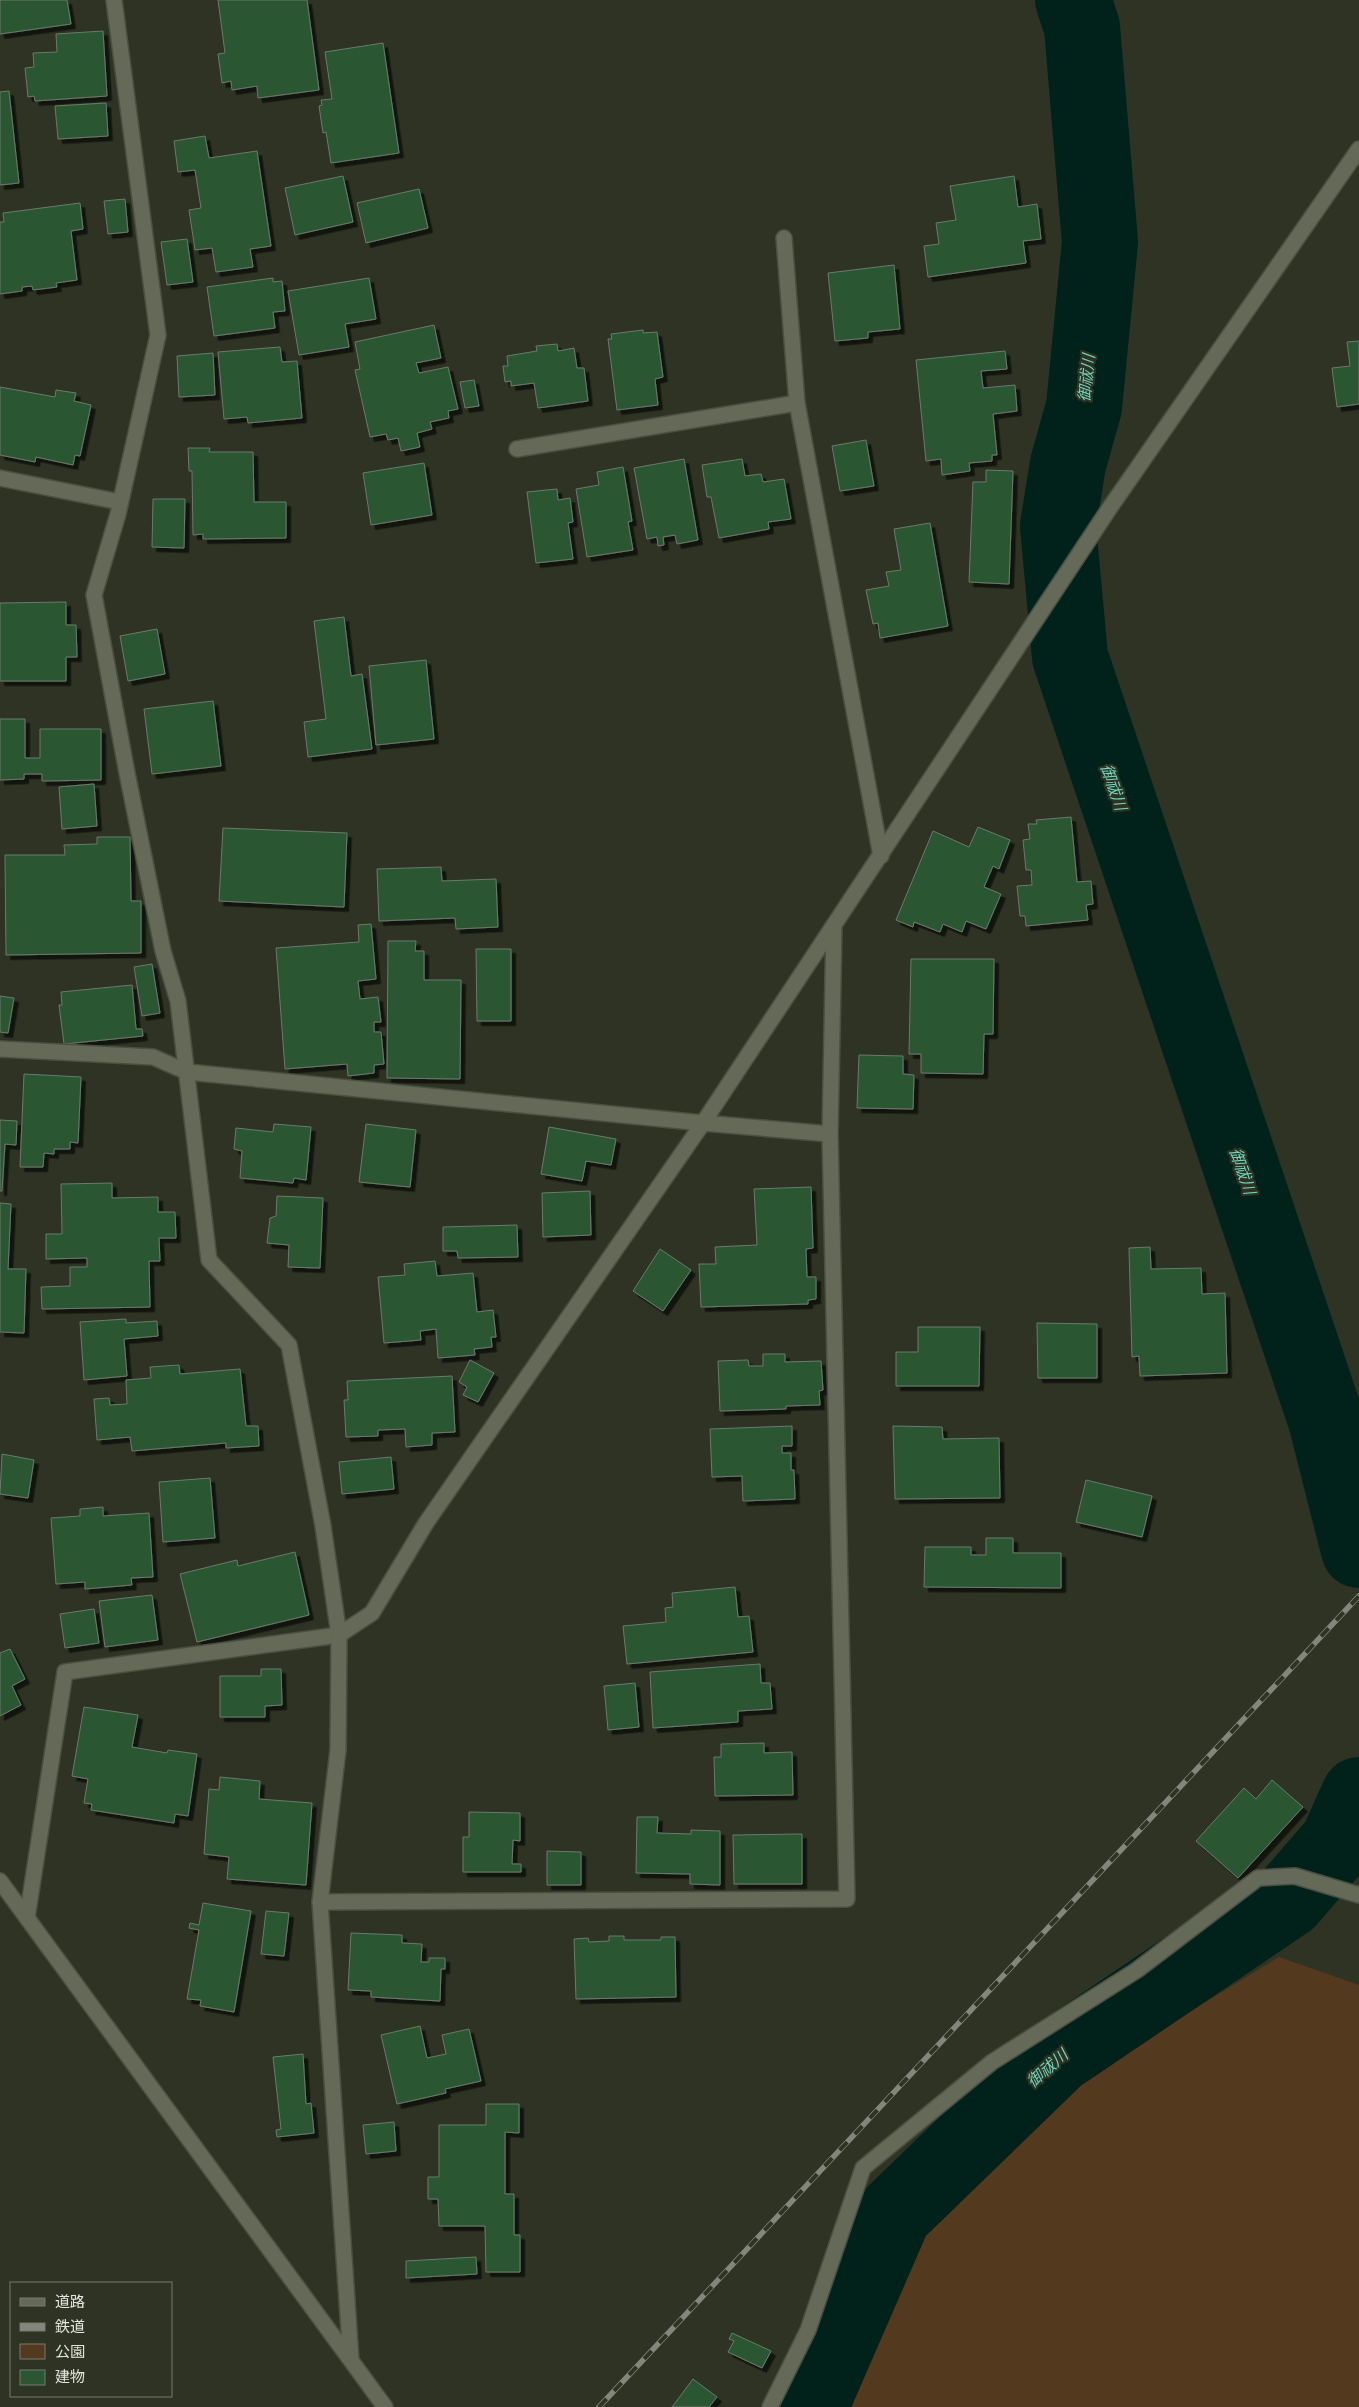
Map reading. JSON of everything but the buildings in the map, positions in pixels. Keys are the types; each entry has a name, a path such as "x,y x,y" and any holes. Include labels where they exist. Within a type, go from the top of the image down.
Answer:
{"street":[{"path":"114,0 158,335 120,502 94,595 126,773 163,951 178,1000 209,1260 289,1345 323,1526 339,1636 338,1750 320,1902 351,2360"},
{"path":"28,1918 65,1672 339,1636 372,1613 426,1523 703,1124 1037,621 1109,509 1359,149"},
{"path":"784,238 797,403 881,856"},
{"path":"517,449 797,403"},
{"path":"0,478 120,502"},
{"path":"320,1902 847,1899 830,1134 834,926"},
{"path":"0,1049 153,1057 187,1072 703,1124 830,1134"},
{"path":"770,2407 808,2330 863,2168 992,2062 1137,1970 1258,1878 1295,1876 1359,1895"},
{"path":"0,1881 385,2407"}],"green space":[{"path":"1279,1957 1359,1985 1359,2407 833,2407 923,2219 1041,2103"}],"waterway":[{"name":"御祓川","path":"1073,0 1082,27 1100,242 1084,407 1068,464 1058,526 1070,657 1326,1420 1359,1550"},
{"name":"御祓川","path":"810,2407 894,2214 1057,2056 1288,1900 1338,1842 1359,1795"}],"railway":[{"path":"599,2407 1359,1596"}]}
